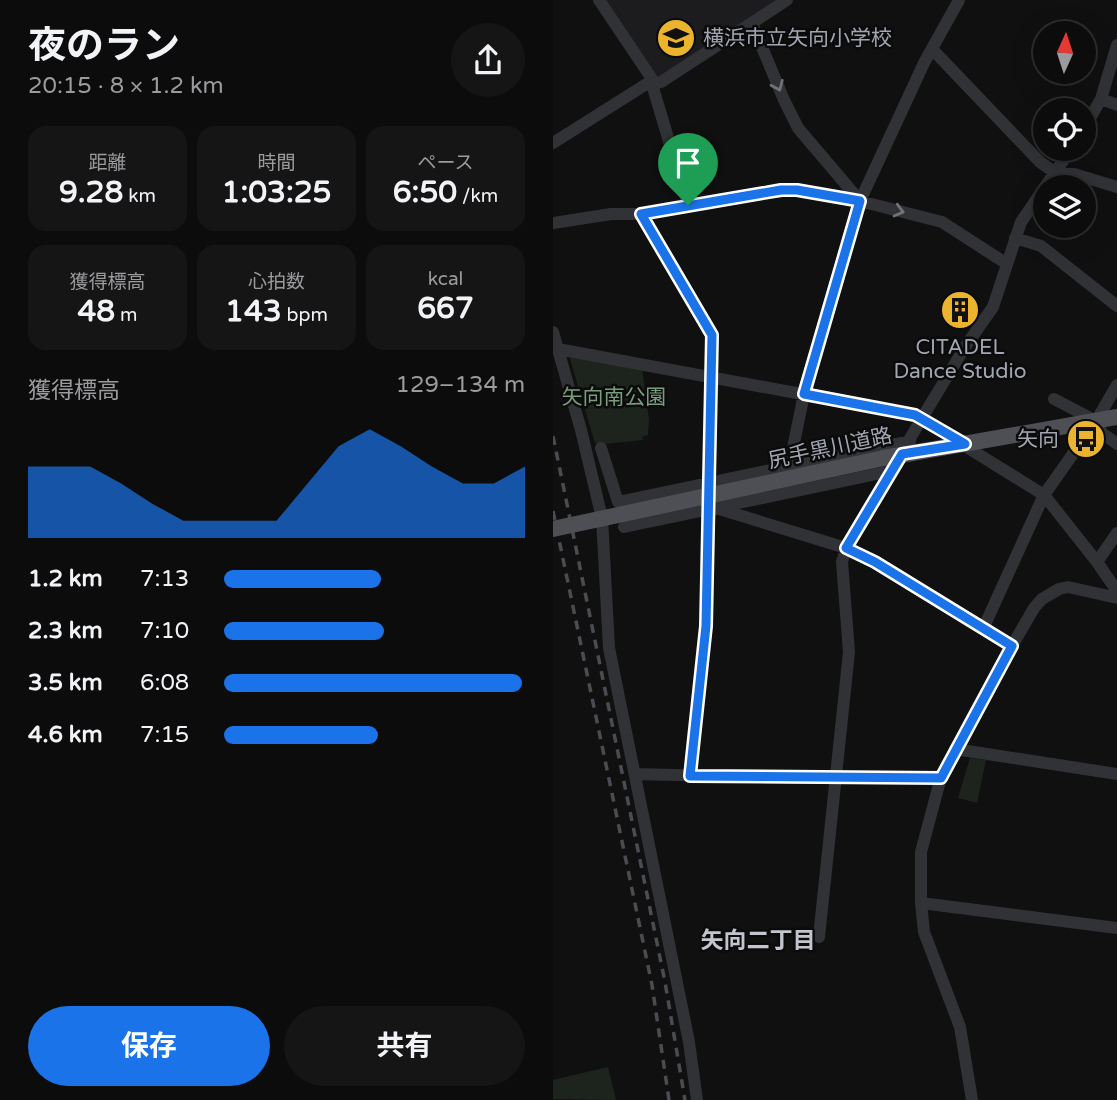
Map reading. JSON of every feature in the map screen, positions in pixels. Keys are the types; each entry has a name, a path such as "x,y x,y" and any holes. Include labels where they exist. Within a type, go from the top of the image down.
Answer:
{"main road":[{"name":"尻手黒川道路","path":"553,529 888,464 906,448 965,444 1117,417"}],"street":[{"path":"599,0 654,82 654,91 688,205"},
{"path":"553,144 648,83 661,82 787,0"},
{"path":"784,492 804,394 860,201 926,58 933,50 959,0"},
{"path":"752,23 798,128 860,201"},
{"path":"1096,108 1117,46"},
{"path":"933,50 1040,162 1054,172 1074,174 1117,187"},
{"path":"1101,99 1117,105"},
{"path":"601,448 618,502 789,465 906,448 965,347 993,307 1021,222 1062,161"},
{"path":"553,223 611,214 641,214 781,190 797,190 860,201 942,222 1007,264"},
{"path":"641,214 712,335 712,509 706,626 690,776"},
{"path":"1015,237 1041,246 1117,306"},
{"path":"553,332 581,430 602,518 609,648 686,1028 697,1100"},
{"path":"558,349 712,376 922,418 1044,495 1117,591"},
{"path":"983,629 1044,495 1096,421 1117,385"},
{"path":"1054,399 1096,421 1102,433 1117,444"},
{"path":"624,527 784,492 888,464"},
{"path":"819,936 849,652 842,562 846,548 888,464"},
{"path":"712,509 846,548 875,562 1012,646"},
{"path":"1097,562 1117,533"},
{"path":"972,1100 960,1027 924,932 921,903 921,852 941,778 1012,646 1042,599 1059,589 1079,588 1117,598"},
{"path":"955,750 1117,774"},
{"path":"635,774 941,778"},
{"path":"921,903 1117,928"}],"shaded area":[{"name":"横浜市立矢向小学校","path":"604,0 781,0 661,77 654,75"}],"green space":[{"name":"矢向南公園","path":"572,356 642,368 649,420 648,435 642,437 643,440 595,443 570,359"},
{"path":"970,758 986,760 977,803 958,798"},
{"path":"608,1067 616,1100 553,1099 553,1080"}],"railway":[{"path":"553,436 665,982 685,1100"},
{"path":"553,511 652,985 669,1100"}],"place":[{"name":"横浜市立矢向小学校","path":"676,38"},
{"name":"CITADEL Dance Studio","path":"960,310"},
{"name":"矢向","path":"1086,439"}],"district":[{"name":"矢向二丁目","path":"758,940"}],"route":[{"path":"781,190 797,190 860,201 804,394 915,415 965,444 902,454 846,548 875,562 1012,646 941,778 690,776 706,626 712,335 641,214 688,205 781,190"}]}
